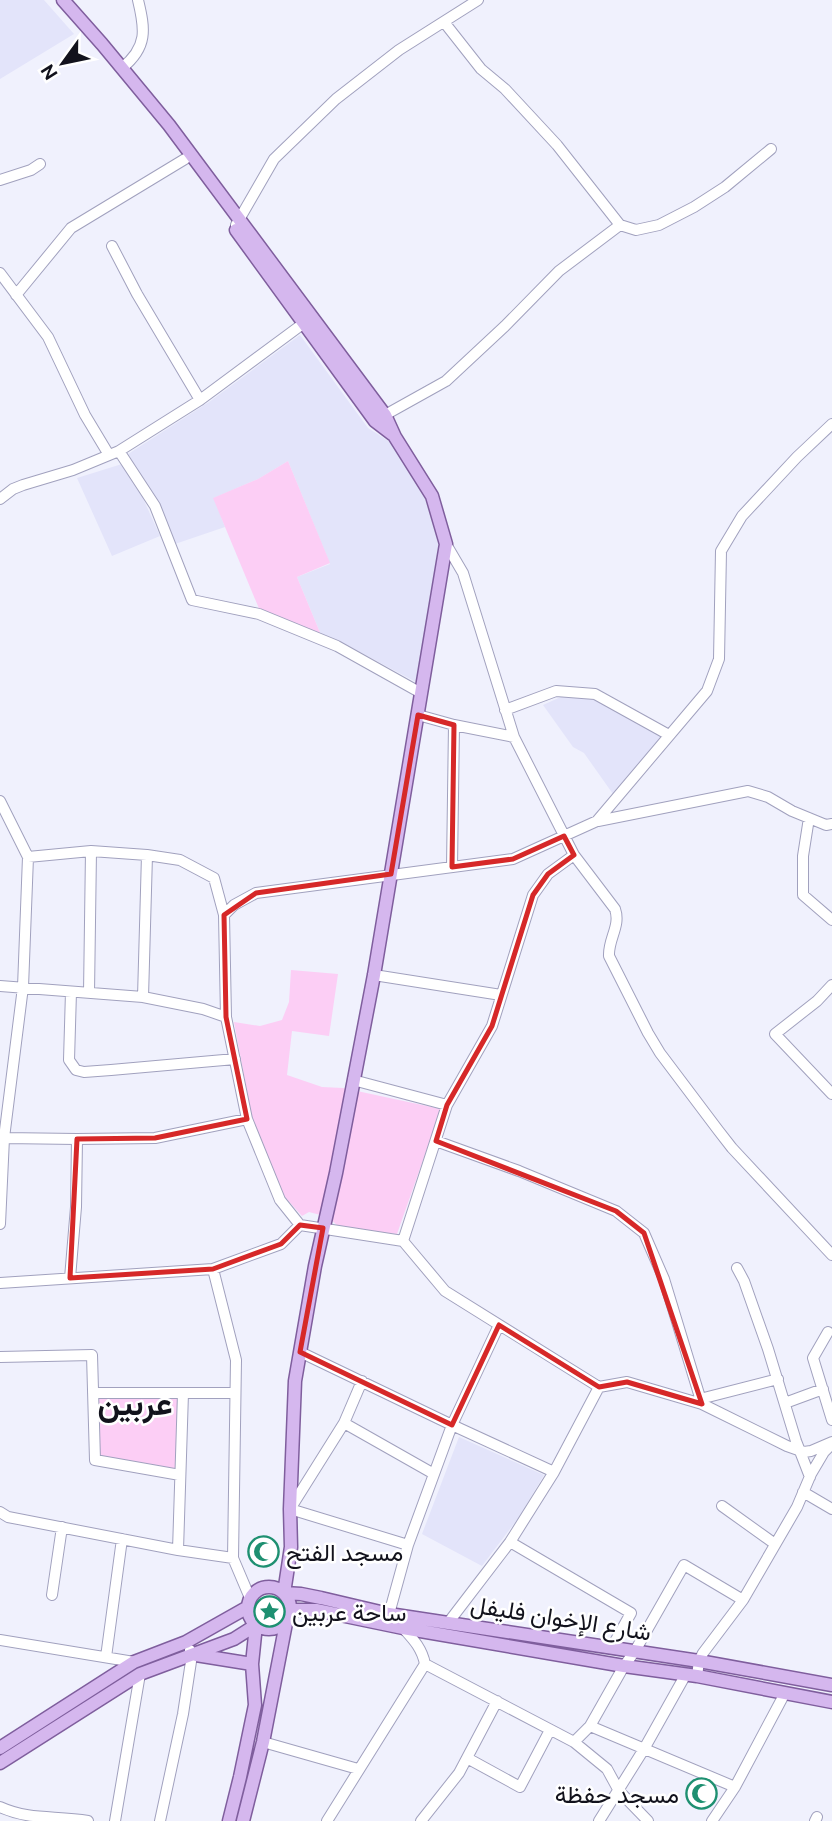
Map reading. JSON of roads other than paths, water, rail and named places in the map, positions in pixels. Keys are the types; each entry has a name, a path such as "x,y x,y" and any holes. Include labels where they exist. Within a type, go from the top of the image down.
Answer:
{"main road":[{"path":"52,0 126,83 385,415 432,496 446,544 374,975 315,1266 295,1381 291,1547 284,1593 288,1601 288,1614 263,1742 243,1821"},
{"path":"63,0 169,125 374,421 396,437"},
{"path":"0,1748 186,1642 249,1603 262,1588 284,1593"},
{"name":"شارع الإخوان فليفل","path":"284,1593 301,1594 389,1614 612,1647 832,1685"},
{"path":"249,1603 251,1620 266,1629 282,1625 288,1614"},
{"name":"شارع الإخوان فليفل","path":"288,1614 316,1610 403,1628 691,1675 832,1702"},
{"path":"0,1763 137,1668 192,1655 234,1639 256,1625"},
{"path":"229,1821 255,1705 252,1664 256,1625"},
{"path":"192,1655 252,1664"}],"street":[{"path":"122,68 139,50 144,35 138,0"},
{"path":"237,224 274,159 336,99 399,50 478,0"},
{"path":"444,22 481,69 505,89 557,145 620,225 636,230 659,225 725,187 771,149"},
{"path":"16,295 71,228 185,159"},
{"path":"0,180 31,170 40,164"},
{"path":"385,415 446,381 559,271 620,225"},
{"path":"112,246 137,294 200,400"},
{"path":"0,273 48,337 85,415 155,506 192,600 258,614 337,646 421,693"},
{"path":"1,494 114,453 200,400 304,323"},
{"path":"597,821 707,691 719,659 721,551 742,516 832,424"},
{"path":"446,544 463,573 513,737 574,855 618,916 609,956 648,1033 660,1053 732,1148 832,1255"},
{"path":"505,709 556,691 595,694 669,735"},
{"path":"418,715 513,737"},
{"path":"452,867 454,725"},
{"path":"225,915 234,905 256,893 513,859 597,821 748,791 768,797 792,811 826,825 832,824"},
{"path":"0,801 28,857 23,987 4,1138 0,1224"},
{"path":"809,818 803,856 803,895 832,920"},
{"path":"28,857 91,851 147,855 180,860 214,878 225,915 226,1017 247,1119 281,1200 300,1225 403,1241 445,1291 599,1387 627,1382 701,1401 787,1446 804,1452 832,1443"},
{"path":"89,993 91,851"},
{"path":"143,997 147,855"},
{"path":"403,1241 447,1105 492,1026 533,895 548,874 574,855"},
{"path":"374,975 501,995"},
{"path":"832,985 817,1001 775,1034 832,1094"},
{"path":"0,986 143,997 203,1009 226,1017"},
{"path":"71,992 69,1060 76,1070 84,1072 235,1059"},
{"path":"354,1080 447,1105"},
{"path":"4,1138 155,1138 247,1119"},
{"path":"70,1278 76,1207 77,1139"},
{"path":"436,1141 519,1171 616,1211 645,1233 664,1279 701,1401"},
{"path":"0,1283 213,1269 281,1244 300,1225"},
{"path":"737,1268 744,1281 810,1477"},
{"path":"213,1269 236,1360 233,1558 249,1603"},
{"path":"389,1614 408,1545 452,1425 499,1325"},
{"path":"828,1332 813,1358 832,1420"},
{"path":"300,1352 554,1472"},
{"path":"0,1357 92,1356 95,1460 180,1475"},
{"path":"701,1401 778,1379"},
{"path":"362,1381 344,1423 290,1509 408,1545"},
{"path":"448,1623 510,1542 554,1472 599,1387"},
{"path":"785,1403 822,1389"},
{"path":"93,1393 235,1393"},
{"path":"178,1550 183,1394"},
{"path":"344,1423 434,1474"},
{"path":"599,1821 703,1653 743,1600 797,1507 824,1452 832,1443"},
{"path":"803,1492 832,1509"},
{"path":"722,1506 775,1544"},
{"path":"0,1512 9,1517 233,1558"},
{"path":"52,1595 62,1527"},
{"path":"106,1657 122,1539"},
{"path":"510,1542 631,1612 612,1647"},
{"path":"574,1742 590,1726 684,1565 743,1600"},
{"path":"327,1821 425,1664 423,1653 403,1628"},
{"path":"0,1640 106,1657 137,1668 115,1821"},
{"path":"160,1821 183,1714 192,1655 186,1642"},
{"path":"425,1664 574,1742 607,1769 619,1791 648,1821"},
{"path":"712,1821 735,1787 785,1693"},
{"path":"421,1821 459,1773 497,1701"},
{"path":"590,1726 735,1787"},
{"path":"467,1758 520,1787 550,1730"},
{"path":"263,1742 358,1769"},
{"path":"0,1807 13,1813 44,1818 66,1817 88,1821"}],"place":[{"name":"مسجد الفتح","path":"263,1552"},
{"name":"ساحة عربين","path":"269,1612"},
{"name":"مسجد حفظة","path":"702,1794"}],"district":[{"name":"عربين","path":"135,1403"}]}
